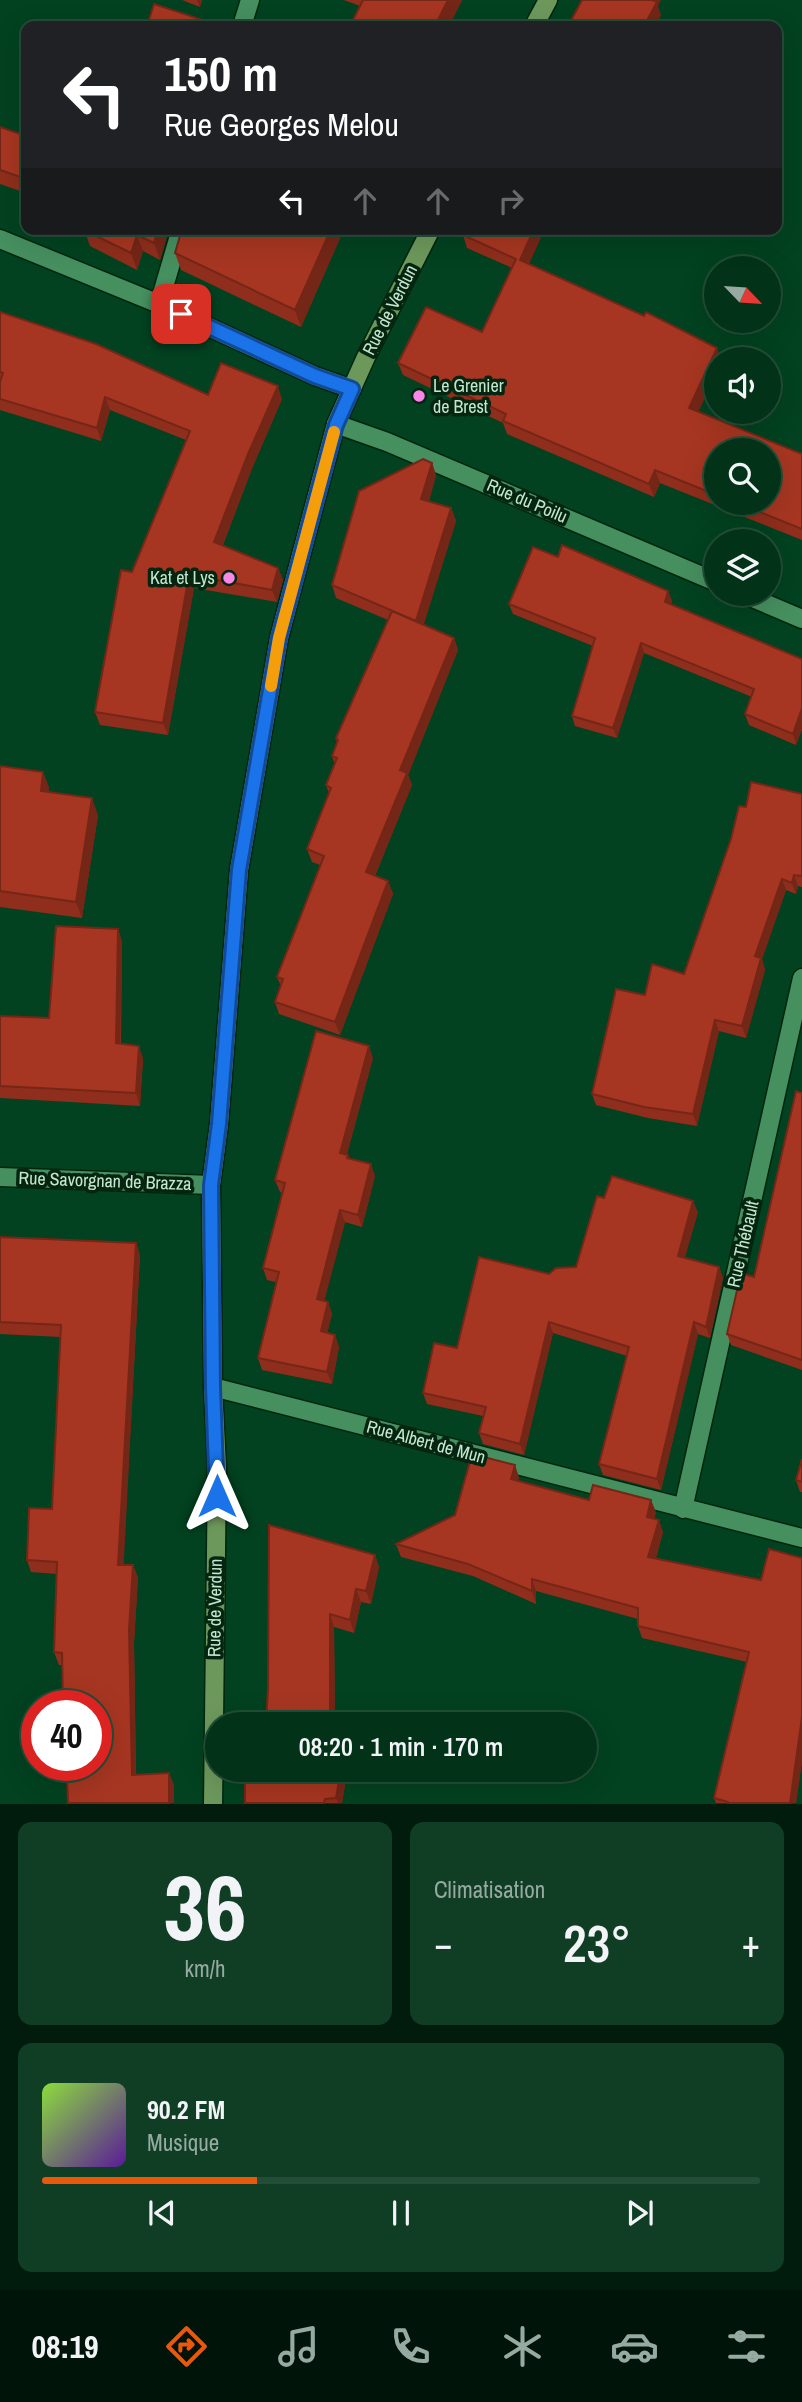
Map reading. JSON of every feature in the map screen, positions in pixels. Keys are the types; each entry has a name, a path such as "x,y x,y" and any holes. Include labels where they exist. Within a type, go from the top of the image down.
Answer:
{"street":[{"path":"244,21 250,0"},
{"path":"537,21 548,0"},
{"path":"159,304 179,235"},
{"name":"Rue de Verdun","path":"212,1804 217,1468 213,1387 211,1185 219,1124 239,870 279,638 336,425 366,357 428,235"},
{"path":"0,239 159,304 315,376 352,389"},
{"name":"Rue du Poilu","path":"336,425 387,442 704,577"},
{"path":"772,606 802,619"},
{"name":"Rue Thébault","path":"683,1509 802,978"},
{"name":"Rue Savorgnan de Brazza","path":"0,1177 211,1185"},
{"name":"Rue Albert de Mun","path":"213,1387 802,1538"}],"building":[{"path":"363,0 448,0 438,21 352,21"},
{"path":"582,0 657,2 647,21 571,21"},
{"path":"154,4 206,21 149,21"},
{"path":"0,127 21,134 21,177 0,170"},
{"path":"94,235 137,235 131,253"},
{"path":"137,235 156,235 154,243"},
{"path":"180,235 328,235 295,310 175,253"},
{"path":"463,235 531,235 520,260 644,316 646,312 715,347 704,347 704,376 689,408 704,414 704,424 728,424 763,438 704,438 704,490 655,470 649,484 503,421 506,414 398,363 426,307 482,332 516,259"},
{"path":"0,312 96,344 208,395 221,363 278,386 214,542 278,568 272,590 189,575 163,723 95,712 121,570 132,572 190,431 105,397 97,428 0,399 3,373 0,372"},
{"path":"781,445 802,454 802,529 767,515 781,515"},
{"path":"423,459 432,463 421,499 451,508 416,621 332,585 359,491"},
{"path":"562,545 668,591 665,602 802,659 802,708 793,734 745,714 754,689 641,643 613,728 572,716 595,638 509,604 533,547 558,557"},
{"path":"392,611 454,638 400,770 407,773 366,872 388,881 335,1022 275,1002 283,979 277,977 324,856 307,849 331,788 326,785 337,758 332,756 338,740 336,738"},
{"path":"0,766 43,772 41,791 92,798 76,902 0,891"},
{"path":"751,782 802,794 802,876 794,875 792,883 782,879 755,956 761,958 742,1026 715,1020 693,1114 644,1107 592,1094 616,989 645,995 652,964 684,974 731,839 739,806 746,807"},
{"path":"56,926 118,929 116,1043 139,1046 136,1093 0,1086 0,1016 49,1018"},
{"path":"316,1031 369,1046 340,1153 348,1155 347,1158 371,1164 358,1215 340,1210 317,1299 328,1302 321,1331 335,1335 327,1372 258,1358 279,1272 263,1268 285,1183 275,1180"},
{"path":"796,1091 802,1093 802,1360 727,1334 741,1273 754,1277"},
{"path":"612,1176 693,1201 678,1256 719,1267 706,1327 694,1322 657,1479 599,1464 629,1347 549,1322 520,1444 479,1433 486,1407 423,1393 434,1343 457,1348 479,1257 549,1274 556,1268 576,1267 597,1196 604,1198"},
{"path":"0,1237 136,1243 118,1565 133,1565 129,1630 132,1775 169,1773 169,1803 68,1803 67,1781 112,1781 112,1690 63,1690 62,1653 54,1652 57,1562 27,1560 29,1508 52,1509 61,1325 0,1322"},
{"path":"472,1454 515,1465 511,1479 589,1500 593,1485 651,1500 647,1517 659,1520 648,1557 761,1580 769,1549 802,1558 802,1717 790,1803 728,1803 714,1798 749,1652 638,1626 638,1608 532,1579 532,1591 468,1564 396,1544 455,1515"},
{"path":"802,1459 802,1482 796,1480"},
{"path":"269,1525 375,1555 366,1591 356,1589 350,1620 330,1614 330,1712 267,1712"},
{"path":"245,1782 339,1782 336,1798 325,1799 324,1803 245,1803"}],"slow traffic":[{"path":"271,686 279,638 334,432"}],"place":[{"name":"Le Grenier de Brest","path":"419,396"},
{"name":"Kat et Lys","path":"229,578"}],"route":[{"path":"181,314 315,376 352,389 336,425 279,638 239,870 219,1124 211,1185 217,1496"}]}
